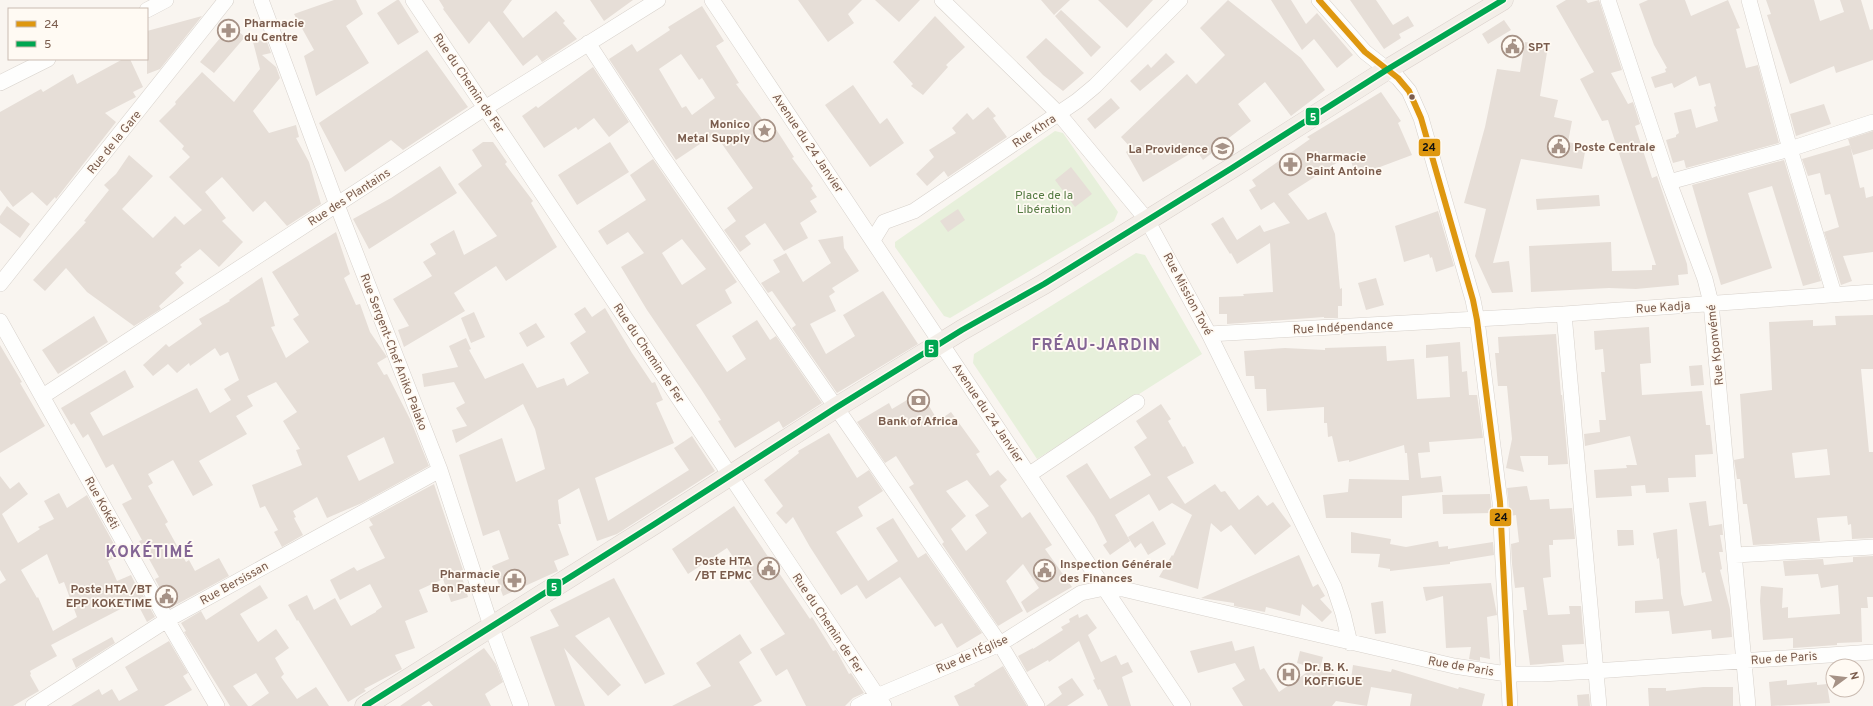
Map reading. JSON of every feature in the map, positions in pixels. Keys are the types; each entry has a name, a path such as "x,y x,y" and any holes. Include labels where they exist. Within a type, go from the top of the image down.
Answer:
{"main road":[{"path":"364,706 837,407 941,343 1044,284 1388,69 1503,0"}],"street":[{"path":"148,9 166,0"},
{"path":"214,17 216,0"},
{"name":"Rue de la Gare","path":"0,284 226,0"},
{"name":"Rue Sergent-Chef Aniko Palako","path":"261,0 337,204 440,470 491,626 521,706"},
{"name":"Rue du Chemin de Fer","path":"413,0 881,701"},
{"name":"Rue des Plantains","path":"43,396 485,108 658,0"},
{"name":"Avenue du 24 Janvier","path":"712,0 1030,474 1183,706"},
{"name":"Rue Mission Tové","path":"942,0 1060,114 1148,220 1209,334 1334,587 1343,614 1350,643"},
{"name":"Rue Khra","path":"873,240 884,222 914,211 1060,114 1095,86 1180,0"},
{"path":"1319,0 1365,52 1388,69 1410,91 1421,118 1471,292 1477,320 1500,502 1510,706"},
{"name":"Rue Kponvémé","path":"1608,0 1669,182 1705,279 1711,303 1748,706"},
{"path":"1749,0 1790,150 1834,294"},
{"path":"588,43 659,152 1000,644 1037,706"},
{"path":"0,83 46,60"},
{"path":"1669,182 1790,150 1873,122"},
{"name":"Rue Kadja","path":"1477,320 1873,292"},
{"path":"1564,314 1598,706"},
{"name":"Rue Indépendance","path":"1209,334 1477,320"},
{"name":"Rue Kokéti","path":"0,321 166,620 217,706"},
{"path":"1030,474 1136,402"},
{"name":"Rue Bersissan","path":"33,706 166,620 440,470"},
{"path":"1735,556 1873,547"},
{"name":"Rue de Paris","path":"1105,588 1123,589 1454,666 1508,674 1595,671 1873,652"},
{"name":"Rue de l'Église","path":"858,706 881,701 1000,644 1081,593 1105,588"}],"green space":[{"name":"Place de la Libération","path":"1055,131 1063,133 1118,212 1114,221 950,318 944,316 895,247 895,242"},
{"path":"1136,253 1145,255 1202,354 1037,459 973,363 974,354"}],"building":[{"path":"334,0 356,0 363,14 346,26 369,63 316,96 304,56 314,50 294,14"},
{"path":"399,0 419,32 398,45 377,13"},
{"path":"439,0 512,0 503,12 523,38 556,11 565,21 563,23 577,39 542,62 537,55 523,66 489,21 469,44 443,9 444,8"},
{"path":"590,0 633,0 604,21"},
{"path":"798,0 862,0 848,14 854,23 828,42"},
{"path":"875,0 920,0 899,22"},
{"path":"1041,0 1070,0 1054,15"},
{"path":"1098,0 1153,0 1127,28"},
{"path":"1228,0 1301,58 1325,90 1291,116 1265,82 1238,104 1251,121 1221,144 1222,145 1203,160 1196,150 1143,182 1126,152 1131,148 1121,137 1187,74 1196,84 1225,55 1200,28"},
{"path":"1271,0 1291,0 1306,24 1317,13 1353,55 1337,68 1314,39 1302,50"},
{"path":"1350,0 1376,0 1393,25 1408,16 1414,26 1399,34 1401,38 1384,49"},
{"path":"1566,0 1586,0 1588,3 1599,0 1622,70 1611,73 1628,104 1633,102 1640,124 1635,126 1652,178 1657,176 1687,264 1688,274 1678,275 1679,285 1636,289 1609,288 1531,292 1529,246 1611,242 1612,271 1652,270 1652,265 1656,265 1608,120 1602,121 1580,79 1594,72 1556,6"},
{"path":"1648,0 1685,0 1691,16 1728,0 1740,28 1736,29 1746,68 1758,65 1779,143 1686,168 1684,160 1673,163 1666,140 1676,137 1679,133 1674,113 1691,109 1696,128 1718,121 1714,107 1716,106 1710,83 1699,86 1696,76 1674,88 1672,83 1655,88 1651,77 1666,72 1665,69 1667,68 1654,45 1639,4"},
{"path":"1766,0 1814,0 1820,21 1844,12 1840,0 1861,0 1870,30 1873,29 1873,60 1836,73 1834,66 1790,84 1767,15 1771,14"},
{"path":"702,6 724,41 716,46 739,83 736,84 767,126 772,123 794,157 792,158 813,186 811,188 817,197 810,201 817,212 800,223 808,238 784,251 765,223 745,236 751,244 740,252 724,230 736,221 727,208 753,188 715,134 676,160 609,59 632,44 637,52 670,30 668,27","holes":["681,54 699,80 702,78 715,98 692,115 686,106 682,108 659,69"]},
{"path":"1061,10 1101,47 1091,57 1055,16"},
{"path":"202,16 160,69 147,74 148,31"},
{"path":"935,16 965,47 946,65 948,67 923,95 911,86 913,84 893,62"},
{"path":"1504,20 1511,30 1488,44 1482,34"},
{"path":"231,25 245,37 214,73 200,62"},
{"path":"1046,38 1084,73 1063,91 1043,75 1026,57"},
{"path":"266,39 271,53 262,55 276,67 280,78 253,111 269,133 296,125 299,137 296,138 309,162 321,204 287,226 265,201 253,212 222,177 205,192 226,218 222,221 243,242 219,267 200,249 180,265 182,267 175,273 184,283 159,306 161,309 134,326 87,292 66,268 45,291 33,280 86,222 84,221 109,190 104,185 116,174 129,155 153,176 122,209 153,238 175,216 184,225 202,210 169,177 190,157 182,149 184,146 159,121 176,104 175,102 202,72 234,102 260,69 253,42"},
{"path":"1525,42 1548,46 1540,96 1558,100 1554,117 1572,121 1568,142 1586,146 1582,169 1521,159 1493,263 1509,261 1513,292 1492,293 1475,256 1486,209 1464,203 1485,127 1497,69 1520,72"},
{"path":"427,50 468,107 403,150 391,140 345,172 319,123"},
{"path":"1166,53 1175,62 1140,91 1130,81 1148,64 1151,68"},
{"path":"121,60 130,60 143,87 133,92 136,97 105,113 116,122 56,199 55,197 47,206 32,192 13,207 0,190 0,112 41,89 43,92 73,74 77,84"},
{"path":"593,67 629,122 609,137 594,118 578,130 576,127 544,148 522,116 536,106 538,108"},
{"path":"853,85 880,124 887,118 904,143 870,167 825,105"},
{"path":"1381,92 1401,121 1398,123 1412,155 1356,176 1349,155 1288,194 1308,220 1326,212 1335,234 1340,289 1342,288 1342,306 1338,306 1338,318 1324,317 1227,324 1227,314 1219,314 1219,297 1244,296 1243,294 1273,292 1270,243 1237,264 1211,224 1223,217 1237,240 1260,225 1264,232 1290,223 1274,202 1261,210 1249,190 1256,186 1252,180 1310,139 1307,137"},
{"path":"1111,98 1120,108 1095,129 1087,119"},
{"path":"1824,104 1831,124 1796,136 1790,114"},
{"path":"988,107 996,116 993,118 1007,137 948,177 944,171 927,186 916,174 934,157 929,150 956,133 952,128 967,113 973,120"},
{"path":"1873,131 1873,149 1853,155 1848,139"},
{"path":"483,142 493,142 507,162 505,164 533,201 531,203 557,247 506,281 496,266 454,293 465,311 404,347 398,330 409,326 393,299 432,276 423,262 436,254 430,244 454,230 464,255 497,236 458,184 482,166 472,150"},
{"path":"610,142 629,172 577,205 558,175"},
{"path":"1850,145 1860,188 1864,187 1866,198 1873,196 1873,252 1843,256 1852,281 1841,285 1824,232 1839,227 1830,194 1825,195 1820,173 1808,176 1802,159"},
{"path":"653,159 737,282 725,290 732,303 696,325 727,372 746,359 732,336 757,320 770,340 776,336 822,403 783,428 779,421 735,448 718,421 721,420 647,310 621,267 644,253 628,232 607,245 598,231 646,200 630,175","holes":["682,239 706,269 682,285 662,253"]},
{"path":"1784,160 1821,281 1803,286 1772,186 1748,193 1772,268 1721,285 1692,185"},
{"path":"440,166 457,193 369,249 353,219 391,198"},
{"path":"1071,167 1092,194 1075,207 1055,180"},
{"path":"1599,195 1600,206 1537,210 1536,199"},
{"path":"7,206 30,224 20,238 0,223 0,216"},
{"path":"958,209 965,220 948,232 940,221"},
{"path":"1438,211 1454,266 1436,272 1432,257 1430,258 1429,254 1404,262 1395,226"},
{"path":"336,232 350,274 344,278 356,305 360,304 370,332 387,357 377,363 384,375 387,374 410,419 429,466 362,503 327,518 317,497 293,511 296,517 294,518 303,535 282,547 274,532 278,530 265,506 260,508 252,485 302,465 296,450 300,449 283,421 297,412 276,382 247,396 253,406 236,416 247,434 199,461 213,485 193,496 173,460 148,474 153,483 148,486 168,522 165,524 186,562 189,560 195,571 219,558 229,576 170,608 155,579 159,577 139,541 142,540 122,504 132,499 113,464 106,468 88,434 83,438 74,423 71,425 61,408 125,370 134,387 90,413 103,436 197,388 210,413 231,400 224,389 239,380 228,352 220,356 215,348 190,366 189,363 177,373 168,364 153,376 143,365 166,344 169,347 202,324 199,319 230,301 229,300 262,277 275,326 271,327 286,358 309,342 293,319 299,315 272,272","holes":["384,437 394,463 359,481 347,456"]},
{"path":"843,236 844,248 859,271 832,288 835,292 829,296 836,311 810,324 826,354 855,336 843,315 883,291 918,344 837,393 792,328 796,325 772,291 768,293 761,283 780,272 773,260 786,253 803,282 831,263 818,240"},
{"path":"1376,278 1384,305 1366,310 1358,283"},
{"path":"585,307 592,317 605,308 652,383 655,382 663,400 656,403 674,443 595,478 608,521 689,470 674,448 692,436 715,471 617,534 597,541 579,488 558,500 561,524 558,524 569,555 554,561 558,571 503,596 492,566 509,559 499,530 483,536 459,455 502,438 516,482 545,469 535,429 523,404 456,443 452,430 467,426 456,408 465,403 454,382 424,387 422,374 458,367 449,346 466,338 471,349 469,350 485,379 523,363 537,388 564,378 567,386 589,373 570,343 586,332 574,314"},
{"path":"474,312 485,337 471,343 461,318"},
{"path":"1873,315 1873,369 1861,369 1869,452 1873,452 1873,538 1852,539 1851,524 1848,525 1847,516 1817,518 1820,541 1753,545 1747,504 1743,504 1740,479 1737,479 1734,460 1744,458 1740,394 1772,390 1769,322 1813,320 1813,326 1836,325 1835,316","holes":["1827,449 1830,475 1795,478 1792,453"]},
{"path":"94,316 108,342 58,374 42,350"},
{"path":"536,323 545,337 527,347 519,333"},
{"path":"1649,327 1651,363 1640,364 1642,395 1702,391 1706,425 1710,425 1713,454 1695,455 1696,477 1668,478 1669,492 1646,493 1645,485 1631,486 1632,496 1596,498 1594,470 1627,468 1626,465 1637,465 1630,436 1585,446 1584,434 1600,432 1599,420 1606,420 1601,372 1605,372 1603,349 1595,350 1594,331"},
{"path":"1556,334 1568,464 1548,465 1548,456 1520,456 1524,472 1506,468 1512,439 1507,386 1498,386 1495,353 1499,353 1498,337"},
{"path":"1460,342 1462,372 1467,371 1469,395 1477,395 1483,438 1429,442 1430,452 1418,453 1421,478 1441,476 1443,492 1402,496 1402,518 1326,518 1323,495 1348,492 1349,479 1409,480 1407,453 1405,453 1404,445 1349,462 1349,460 1338,462 1332,436 1328,437 1327,423 1324,423 1324,407 1267,411 1266,389 1255,389 1254,376 1246,376 1244,351 1285,348 1325,350 1325,348 1386,346 1387,361 1414,359 1417,399 1450,397 1448,356 1426,358 1426,345"},
{"path":"0,345 22,382 20,383 45,426 0,453"},
{"path":"1702,365 1704,385 1691,386 1689,366"},
{"path":"917,394 922,394 938,421 951,412 980,452 976,454 990,476 998,470 1007,480 1000,486 1022,518 1030,512 1052,545 1045,549 1072,587 1027,613 1021,602 1039,588 1023,564 1006,581 1023,611 998,626 942,544 944,542 909,487 914,484 896,456 885,463 857,422 889,403 892,409","holes":["967,480 989,506 975,515 987,533 966,551 951,529 966,516 946,491"]},
{"path":"1161,404 1171,419 1168,421 1183,447 1185,446 1194,463 1167,477 1185,504 1215,484 1221,492 1225,491 1239,510 1258,495 1267,506 1273,502 1291,526 1255,555 1231,525 1221,532 1211,523 1198,589 1159,577 1172,555 1173,556 1192,515 1172,503 1159,511 1149,494 1115,515 1130,541 1110,555 1103,545 1107,542 1094,517 1066,476 1087,463 1110,499 1151,475 1134,447 1147,438 1136,421"},
{"path":"829,433 857,478 869,470 883,491 858,507 863,516 836,532 868,581 898,561 876,528 893,518 918,558 926,553 982,633 957,648 942,623 935,627 900,577 866,599 857,585 841,595 810,547 793,517 786,524 776,513 783,506 764,480 799,453 798,451"},
{"path":"0,476 10,489 19,482 28,494 2,514 18,543 40,529 38,527 54,519 44,501 59,493 67,508 87,495 120,555 108,561 117,581 131,575 155,617 147,622 136,601 51,645 57,656 30,671 30,675 39,691 13,706 0,706 0,584 6,580 0,570","holes":["47,554 59,584 64,582 77,617 53,631 38,597 37,598 21,570"]},
{"path":"434,484 463,570 460,571 468,597 451,602 443,579 419,590 428,612 405,621 415,648 395,655 402,669 364,689 366,691 348,702 288,605 307,595 314,610 335,598 351,626 376,612 382,607 370,584 340,600 330,580 354,567 357,571 385,558 369,527 373,525 369,519"},
{"path":"1527,486 1530,500 1549,499 1550,509 1572,508 1575,539 1553,540 1553,545 1549,545 1551,577 1543,578 1548,615 1570,614 1569,606 1581,606 1584,644 1562,645 1564,662 1530,665 1523,610 1527,610 1524,587 1515,588 1512,564 1511,544 1519,542 1516,515 1510,516 1507,488"},
{"path":"1490,494 1492,513 1443,514 1442,495"},
{"path":"1706,501 1709,526 1722,524 1723,535 1720,535 1723,552 1719,552 1722,569 1720,570 1730,609 1732,637 1712,639 1711,630 1672,634 1669,611 1635,613 1635,601 1663,599 1659,558 1657,559 1653,533 1677,529 1681,594 1684,606 1712,601 1705,572 1702,573 1689,503"},
{"path":"734,506 810,619 812,617 833,651 836,650 849,674 851,673 864,693 853,698 845,706 806,706 787,669 776,676 760,649 785,634 727,548 688,574 672,549"},
{"path":"1153,521 1166,544 1148,555 1141,543 1135,548 1128,537"},
{"path":"1617,530 1633,530 1634,545 1618,546"},
{"path":"1351,532 1391,539 1390,544 1406,547 1438,541 1439,547 1448,546 1448,549 1493,542 1494,555 1450,562 1450,564 1390,571 1390,569 1378,567 1380,554 1351,553"},
{"path":"1299,555 1313,587 1318,584 1325,596 1320,599 1332,612 1322,622 1302,604 1300,616 1266,607 1265,612 1234,606 1234,603 1201,598"},
{"path":"1873,556 1873,597 1867,597 1868,608 1861,608 1862,642 1793,648 1793,638 1763,640 1760,601 1761,586 1783,588 1782,608 1788,607 1788,618 1840,614 1838,585 1821,588 1818,574 1785,576 1783,561 1823,559 1824,565 1853,562 1853,557"},
{"path":"614,578 665,674 645,684 609,617 575,636 621,685 608,696 564,648 585,706 555,706 530,637 559,626 550,610"},
{"path":"1491,583 1497,615 1487,617 1490,659 1480,657 1480,661 1469,659 1471,647 1446,648 1443,596 1426,601 1423,587"},
{"path":"260,585 268,598 240,614 258,642 276,629 289,648 275,658 284,674 281,677 297,699 316,687 329,706 251,706 269,693 256,673 233,686 248,706 230,706 184,632 186,631 181,623 201,611 206,620"},
{"path":"1383,601 1386,633 1375,634 1371,603"},
{"path":"1078,614 1079,618 1087,614 1097,628 1088,635 1101,662 1116,655 1121,665 1128,662 1133,672 1122,677 1131,706 1108,706 1100,689 1098,690 1093,680 1095,679 1079,641 1049,662 1048,660 1027,672 1018,656 1033,649 1063,630 1061,627 1070,622 1069,619"},
{"path":"740,634 752,653 739,662 762,701 753,706 672,706 711,686 696,663"},
{"path":"112,637 115,643 76,668 72,659"},
{"path":"169,641 188,673 183,676 192,690 164,706 71,706 99,689 102,695 112,689 119,701 138,690 125,667"},
{"path":"1232,641 1235,651 1254,646 1260,670 1264,668 1279,692 1313,668 1297,663 1300,651 1323,657 1320,669 1341,677 1342,675 1351,679 1353,665 1391,672 1392,669 1458,689 1459,687 1485,694 1482,706 1410,706 1412,694 1371,687 1367,706 1336,701 1332,706 1243,706 1232,688 1245,680 1235,663 1198,673 1190,651"},
{"path":"484,648 496,664 503,682 485,694 491,706 433,706 429,701 421,706 400,706"},
{"path":"1003,666 1027,706 959,706 954,696 975,686 974,684"},
{"path":"1072,678 1084,695 1067,706 1046,706 1062,694 1058,687"},
{"path":"1787,680 1787,685 1817,682 1817,685 1825,684 1825,698 1829,698 1830,703 1771,706 1769,682"},
{"path":"1703,687 1733,687 1733,706 1649,706 1648,688 1666,688 1666,691"},
{"path":"1589,694 1590,706 1578,706 1577,695"}],"transit line":[{"name":"24","path":"1319,0 1365,52 1398,78 1409,91 1421,118 1473,300 1477,320 1500,502 1510,706"},
{"name":"5","path":"365,706 653,525 837,407 962,330 1044,284 1232,168 1388,69 1503,0"}],"place":[{"name":"Pharmacie du Centre","path":"228,30"},
{"name":"SPT","path":"1513,47"},
{"name":"Monico Metal Supply","path":"765,131"},
{"name":"Poste Centrale","path":"1559,147"},
{"name":"La Providence","path":"1223,149"},
{"name":"Pharmacie Saint Antoine","path":"1291,164"},
{"name":"Bank of Africa","path":"918,400"},
{"name":"Poste HTA /BT EPMC","path":"768,568"},
{"name":"Inspection Générale des Finances","path":"1044,571"},
{"name":"Pharmacie Bon Pasteur","path":"515,581"},
{"name":"Poste HTA /BT EPP KOKETIME","path":"167,596"},
{"name":"Dr. B. K. KOFFIGUE","path":"1289,674"}],"district":[{"name":"FRÉAU-JARDIN","path":"1096,344"},
{"name":"KOKÉTIMÉ","path":"150,551"}]}
